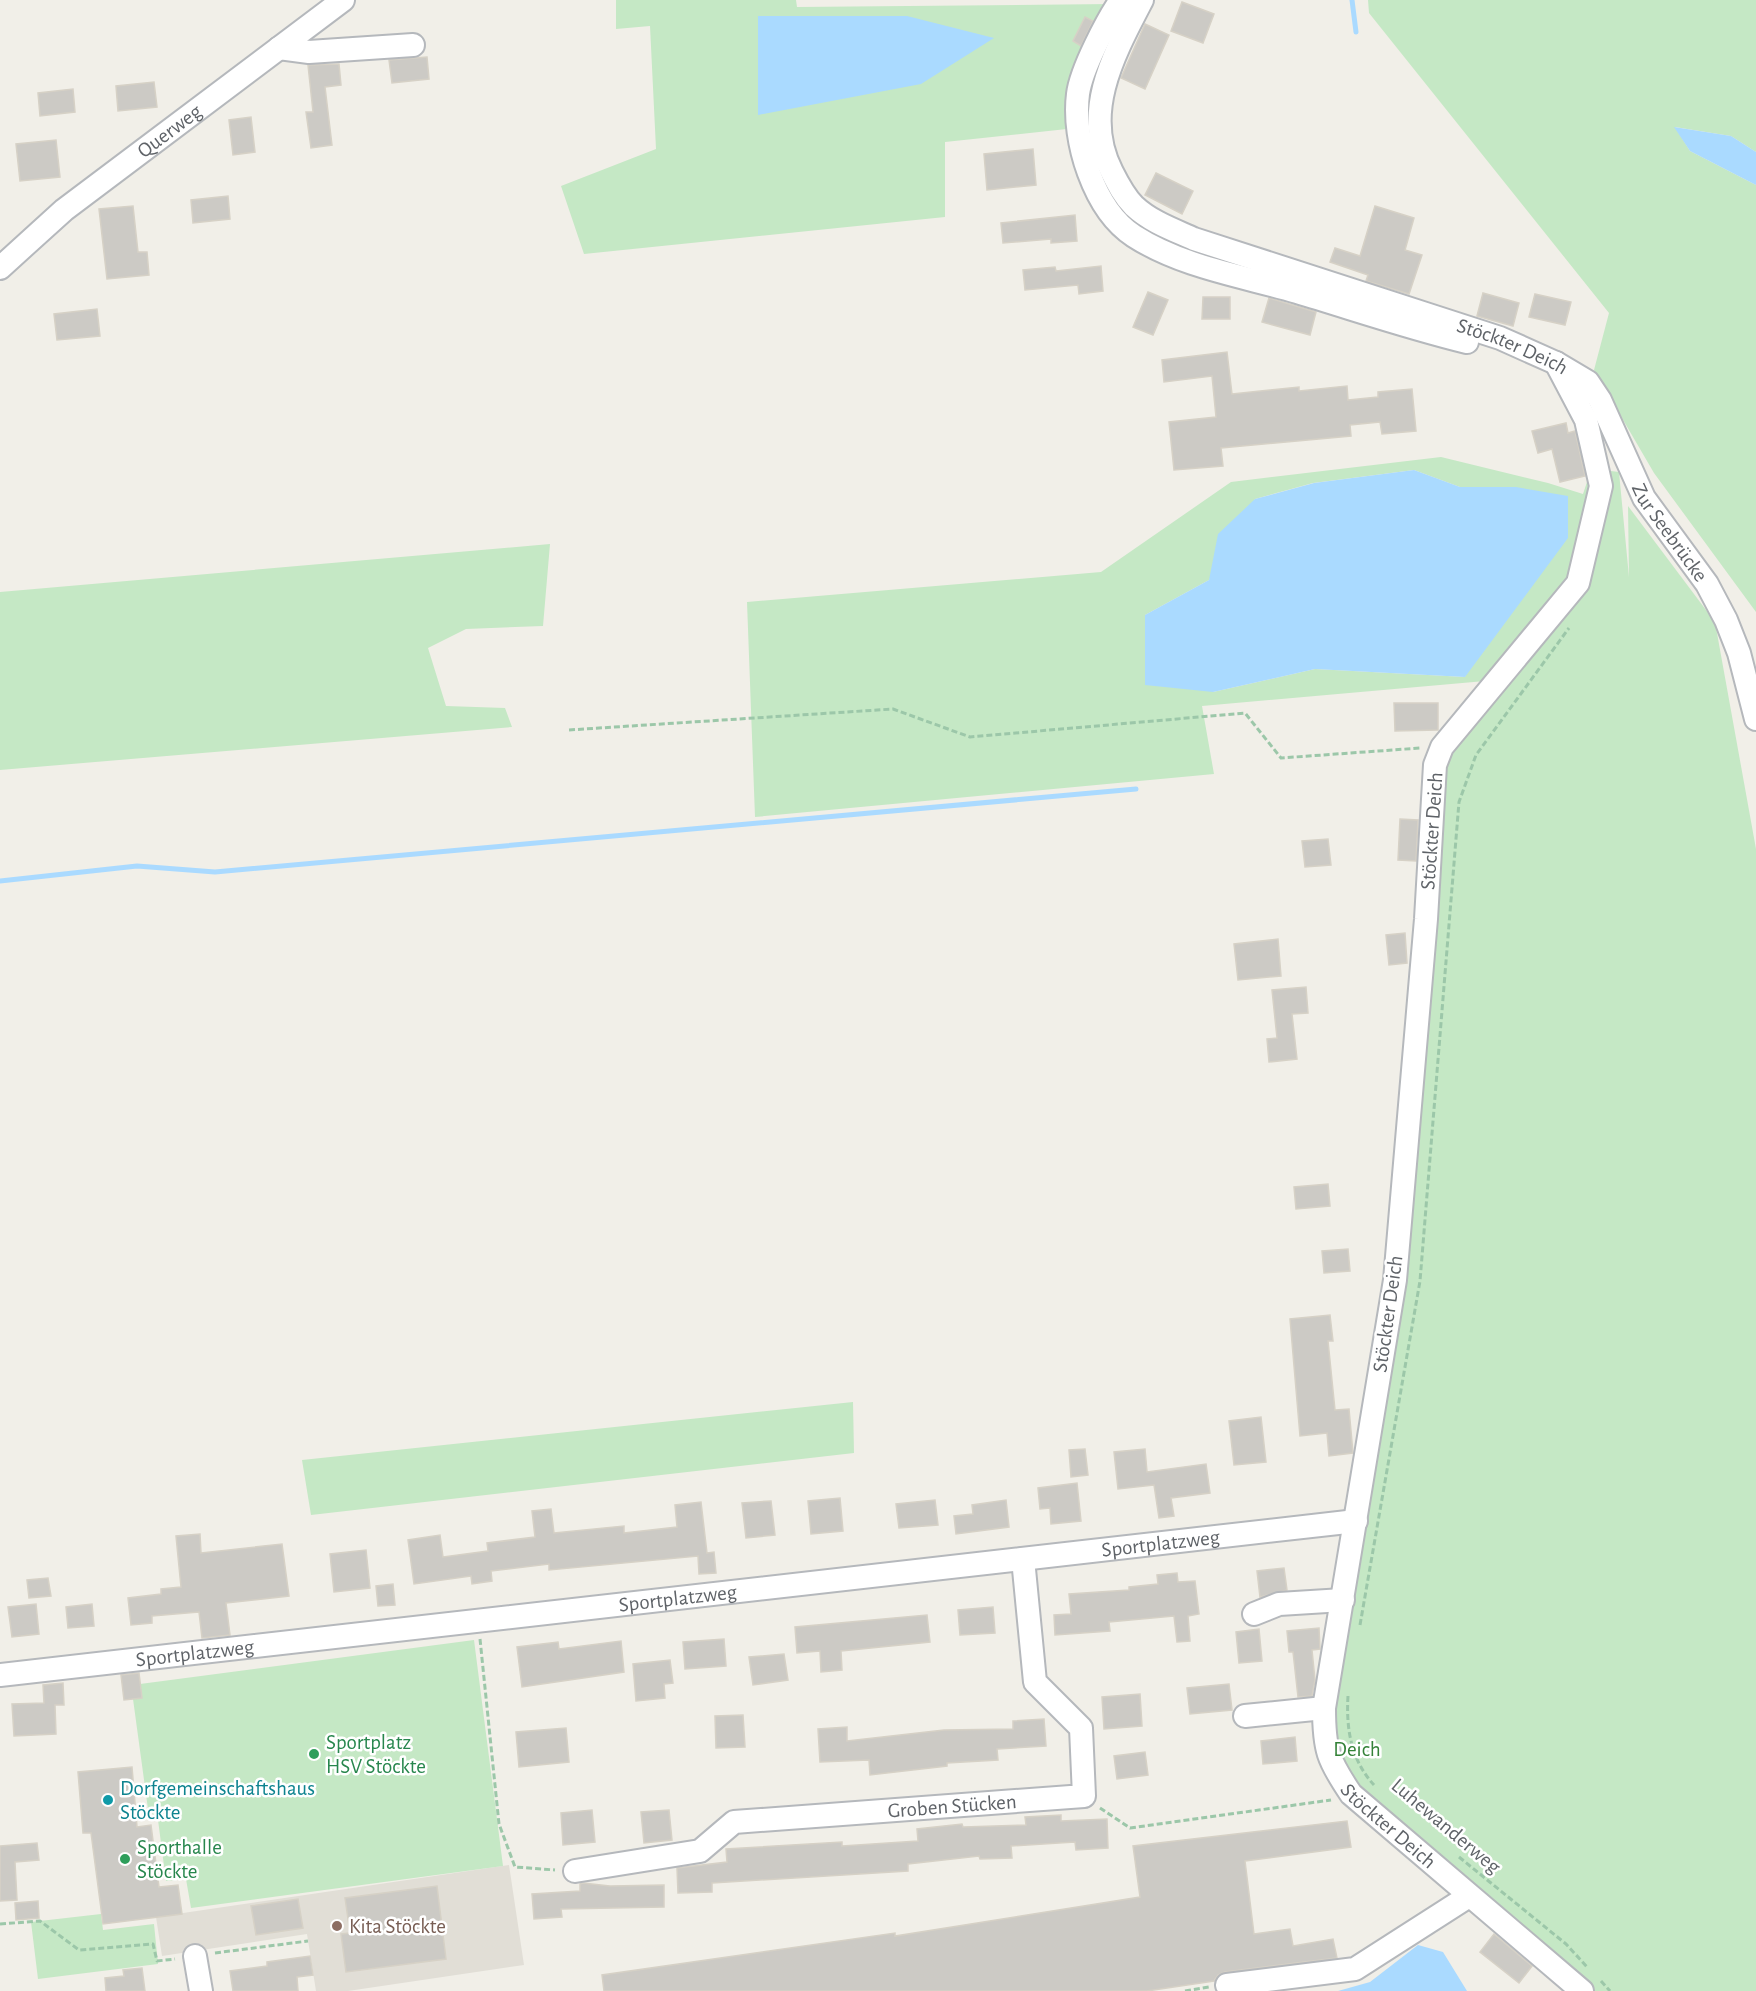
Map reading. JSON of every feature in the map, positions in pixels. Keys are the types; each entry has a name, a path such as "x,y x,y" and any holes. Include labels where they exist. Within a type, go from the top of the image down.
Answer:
{"street":[{"name":"Querweg","path":"0,268 64,210 343,0"},
{"path":"1121,0 1108,19 1078,94 1079,129 1082,157 1107,210 1133,236 1183,259 1413,329 1481,346 1500,338"},
{"name":"Stöckter Deich","path":"1142,0 1112,59 1102,92 1098,123 1103,154 1120,189 1134,206 1150,218 1211,245 1500,338 1556,363 1586,420 1601,486 1578,583 1442,747 1435,765 1426,919 1395,1280 1324,1708 1324,1731 1330,1763 1351,1794 1582,1991"},
{"path":"279,48 309,52 413,45"},
{"name":"Zur Seebrücke","path":"1556,363 1580,376 1594,389 1644,498 1707,584 1726,620 1739,653 1756,719"},
{"name":"Sportplatzweg","path":"0,1675 1356,1521"},
{"path":"1023,1559 1035,1682 1081,1728 1083,1796"},
{"path":"1254,1614 1279,1604 1343,1600"},
{"path":"1245,1716 1324,1708"},
{"name":"Groben Stücken","path":"575,1872 700,1851 734,1822 1083,1796"},
{"path":"1227,1984 1355,1969 1469,1896"},
{"path":"195,1956 201,1991"}],"path":[{"path":"1358,1635 1421,1271 1459,801 1476,755 1570,626"},
{"path":"568,730 893,709 970,737 1245,713 1281,758 1442,747"},
{"path":"478,1622 499,1824 515,1867 575,1872"},
{"name":"Luhewanderweg","path":"1348,1690 1349,1738 1371,1782 1379,1790"},
{"path":"1083,1796 1130,1828 1320,1802 1351,1794"},
{"name":"Luhewanderweg","path":"1457,1856 1566,1944 1610,1991"},
{"path":"0,1924 40,1921 79,1950 153,1944 157,1961 308,1941"}],"shaded area":[{"name":"Kita Stöckte","path":"509,1865 524,1965 348,1991 316,1991 307,1934 162,1956 156,1917"}],"green space":[{"path":"616,0 796,0 797,7 1112,4 1076,128 945,142 945,217 584,254 561,186 656,149 650,26 616,29"},
{"path":"1368,0 1756,0 1756,152 1731,136 1675,127 1690,151 1756,185 1756,612 1654,473 1594,370 1609,313 1369,13"},
{"name":"Deich","path":"1441,457 1548,483 1583,494 1589,476 1603,470 1619,472 1629,577 1628,506 1715,622 1756,849 1756,1991 1578,1991 1341,1796 1318,1758 1317,1721 1386,1297 1431,756 1485,681 1202,706 1214,774 755,817 747,602 1101,572 1231,482","holes":["1414,470 1460,487 1516,487 1465,677 1315,669 1213,692 1145,615 1209,580 1255,499 1313,483"]},
{"path":"550,544 543,626 466,629 428,648 446,706 505,708 512,727 0,770 0,592"},
{"path":"853,1402 854,1453 311,1515 302,1460"},
{"name":"Sportplatz HSV Stöckte","path":"474,1640 503,1866 191,1908 186,1879 166,1881 158,1820 148,1809 133,1699 142,1698 140,1684"},
{"path":"101,1914 103,1930 154,1924 158,1964 38,1979 31,1922"}],"water":[{"path":"758,16 907,16 994,38 921,84 758,115"},
{"path":"1674,127 1731,136 1756,152 1756,185 1690,151"},
{"path":"1414,470 1460,487 1516,487 1568,496 1568,538 1465,677 1315,669 1213,692 1145,685 1145,615 1209,580 1218,534 1255,499 1314,483"},
{"path":"1418,1945 1443,1952 1467,1991 1338,1991 1370,1982"}],"building":[{"path":"1182,2 1214,14 1203,43 1171,31"},
{"path":"1085,17 1093,21 1081,46 1073,41"},
{"path":"1145,24 1169,35 1145,89 1121,78"},
{"path":"427,57 429,79 392,83 389,60"},
{"path":"339,64 341,85 325,87 332,145 311,148 306,112 313,112 308,65"},
{"path":"154,82 157,107 118,111 116,86"},
{"path":"73,89 75,112 40,116 38,93"},
{"path":"251,117 255,152 233,155 229,120"},
{"path":"56,140 60,177 20,181 16,144"},
{"path":"1033,149 1036,185 987,190 984,154"},
{"path":"1156,173 1193,191 1182,214 1145,195"},
{"path":"228,196 230,219 193,223 191,200"},
{"path":"133,206 138,252 147,252 149,275 107,279 99,209"},
{"path":"1375,206 1414,218 1405,250 1422,255 1409,294 1366,281 1368,275 1330,262 1335,248 1360,256"},
{"path":"1075,215 1077,241 1051,243 1051,239 1003,243 1001,223"},
{"path":"1101,266 1103,291 1079,294 1078,285 1025,290 1023,270 1055,267 1056,271"},
{"path":"1148,292 1168,300 1153,335 1133,327"},
{"path":"1483,293 1519,303 1513,326 1477,316"},
{"path":"1535,294 1571,302 1565,325 1529,317"},
{"path":"1203,297 1230,297 1230,319 1202,319"},
{"path":"1269,298 1316,312 1310,335 1262,322"},
{"path":"97,309 100,336 57,340 54,314"},
{"path":"1227,352 1232,394 1299,387 1299,391 1347,386 1348,400 1378,397 1378,392 1412,389 1416,431 1382,434 1380,422 1350,425 1351,436 1221,448 1223,466 1174,470 1169,422 1216,417 1212,376 1164,382 1162,360"},
{"path":"1566,423 1568,433 1575,431 1585,476 1560,482 1552,449 1538,453 1532,431"},
{"path":"1394,703 1438,703 1438,730 1395,731"},
{"path":"1400,819 1418,820 1416,861 1398,860"},
{"path":"1328,839 1331,865 1305,867 1302,841"},
{"path":"1405,933 1407,963 1389,965 1386,935"},
{"path":"1278,939 1281,976 1238,980 1234,944"},
{"path":"1306,987 1308,1013 1292,1014 1297,1059 1269,1062 1267,1039 1277,1038 1272,990"},
{"path":"1328,1184 1330,1206 1296,1209 1294,1187"},
{"path":"1348,1249 1350,1271 1324,1273 1322,1251"},
{"path":"1330,1315 1333,1341 1328,1341 1335,1410 1349,1409 1353,1453 1329,1456 1327,1433 1300,1436 1290,1319"},
{"path":"1261,1417 1266,1462 1234,1465 1229,1421"},
{"path":"1085,1449 1088,1475 1071,1477 1069,1450"},
{"path":"1145,1449 1147,1472 1206,1464 1210,1493 1171,1498 1174,1516 1159,1518 1154,1485 1118,1489 1114,1452"},
{"path":"1077,1483 1081,1521 1051,1524 1050,1508 1040,1509 1038,1488"},
{"path":"840,1498 843,1531 811,1534 808,1501"},
{"path":"935,1500 938,1525 899,1528 896,1504"},
{"path":"1006,1500 1009,1527 956,1534 954,1516 973,1514 972,1505"},
{"path":"771,1501 775,1535 746,1538 742,1503"},
{"path":"701,1502 707,1553 714,1552 716,1573 699,1574 698,1556 549,1570 549,1564 491,1571 492,1581 472,1584 471,1576 414,1584 408,1540 440,1535 443,1557 488,1551 487,1543 535,1537 532,1511 551,1509 554,1533 624,1526 624,1533 677,1527 675,1505"},
{"path":"200,1534 201,1553 282,1544 289,1596 226,1603 230,1635 202,1638 199,1612 152,1616 152,1623 131,1625 128,1598 161,1594 161,1589 181,1587 176,1536"},
{"path":"366,1550 370,1588 334,1592 330,1554"},
{"path":"1284,1568 1287,1590 1260,1597 1257,1571"},
{"path":"1177,1573 1178,1582 1195,1581 1199,1614 1188,1616 1190,1641 1177,1642 1174,1616 1109,1622 1110,1631 1055,1635 1054,1615 1071,1614 1069,1594 1129,1590 1129,1587 1158,1584 1157,1575"},
{"path":"48,1578 51,1596 29,1598 27,1580"},
{"path":"393,1584 395,1605 378,1606 376,1586"},
{"path":"36,1604 39,1634 12,1637 8,1607"},
{"path":"92,1604 94,1626 68,1628 66,1607"},
{"path":"993,1607 995,1633 960,1635 958,1610"},
{"path":"927,1615 930,1642 841,1651 842,1670 821,1672 820,1651 797,1653 795,1627"},
{"path":"1319,1628 1320,1649 1312,1650 1315,1680 1312,1696 1298,1697 1293,1652 1289,1652 1287,1631"},
{"path":"1259,1629 1262,1661 1239,1663 1236,1632"},
{"path":"724,1639 726,1666 685,1669 683,1642"},
{"path":"621,1641 624,1672 522,1687 517,1647 558,1642 559,1649"},
{"path":"784,1654 788,1680 753,1685 749,1657"},
{"path":"670,1660 673,1683 664,1684 665,1698 636,1701 633,1664"},
{"path":"139,1673 142,1698 124,1700 121,1675"},
{"path":"63,1683 64,1705 55,1705 56,1734 14,1736 12,1704 44,1703 43,1685"},
{"path":"1229,1684 1232,1710 1190,1714 1187,1688"},
{"path":"1140,1694 1142,1726 1104,1729 1102,1697"},
{"path":"743,1715 745,1747 716,1748 715,1716"},
{"path":"1044,1719 1046,1746 997,1749 998,1760 947,1763 947,1766 870,1775 869,1760 820,1762 818,1729 847,1727 847,1741 944,1730 1013,1729 1013,1721"},
{"path":"566,1728 569,1762 519,1767 516,1732"},
{"path":"1295,1737 1297,1761 1263,1764 1261,1741"},
{"path":"1145,1752 1148,1775 1117,1779 1114,1756"},
{"name":"Sporthalle Stöckte","path":"132,1767 137,1827 151,1825 159,1887 178,1885 182,1914 103,1924 91,1833 83,1833 78,1772"},
{"path":"592,1810 595,1842 563,1845 561,1813"},
{"path":"669,1810 672,1840 644,1843 641,1812"},
{"path":"1061,1815 1061,1821 1107,1819 1108,1848 1076,1850 1075,1842 1011,1846 1012,1858 980,1859 979,1856 908,1864 908,1871 712,1883 712,1892 678,1893 677,1868 727,1862 726,1849 842,1842 842,1846 918,1841 917,1829 962,1824 963,1827 1026,1825 1025,1817"},
{"path":"1347,1821 1351,1847 1245,1861 1254,1934 1290,1929 1293,1946 1333,1939 1337,1958 1225,1972 1218,1975 1214,1981 1147,1991 604,1991 602,1975 895,1933 895,1936 1140,1897 1133,1846"},
{"path":"37,1843 39,1860 15,1862 17,1900 0,1901 0,1846"},
{"path":"580,1884 610,1886 664,1885 664,1907 561,1909 562,1917 534,1919 532,1894 580,1891"},
{"path":"437,1886 446,1959 346,1972 341,1934 350,1933 345,1898"},
{"path":"298,1899 303,1928 256,1935 251,1906"},
{"path":"38,1901 39,1918 16,1920 15,1903"},
{"path":"1494,1934 1532,1966 1519,1983 1480,1952"},
{"path":"310,1956 313,1975 297,1977 298,1991 233,1991 230,1971 267,1966 267,1962"},
{"path":"142,1968 145,1991 106,1991 105,1978 124,1976 123,1970"}],"waterway":[{"path":"1352,0 1356,32"},
{"path":"0,881 137,866 215,872 1136,789"}],"place":[{"name":"Sportplatz HSV Stöckte","path":"314,1754"},
{"name":"Dorfgemeinschaftshaus Stöckte","path":"108,1800"},
{"name":"Sporthalle Stöckte","path":"125,1859"},
{"name":"Kita Stöckte","path":"337,1926"}]}
